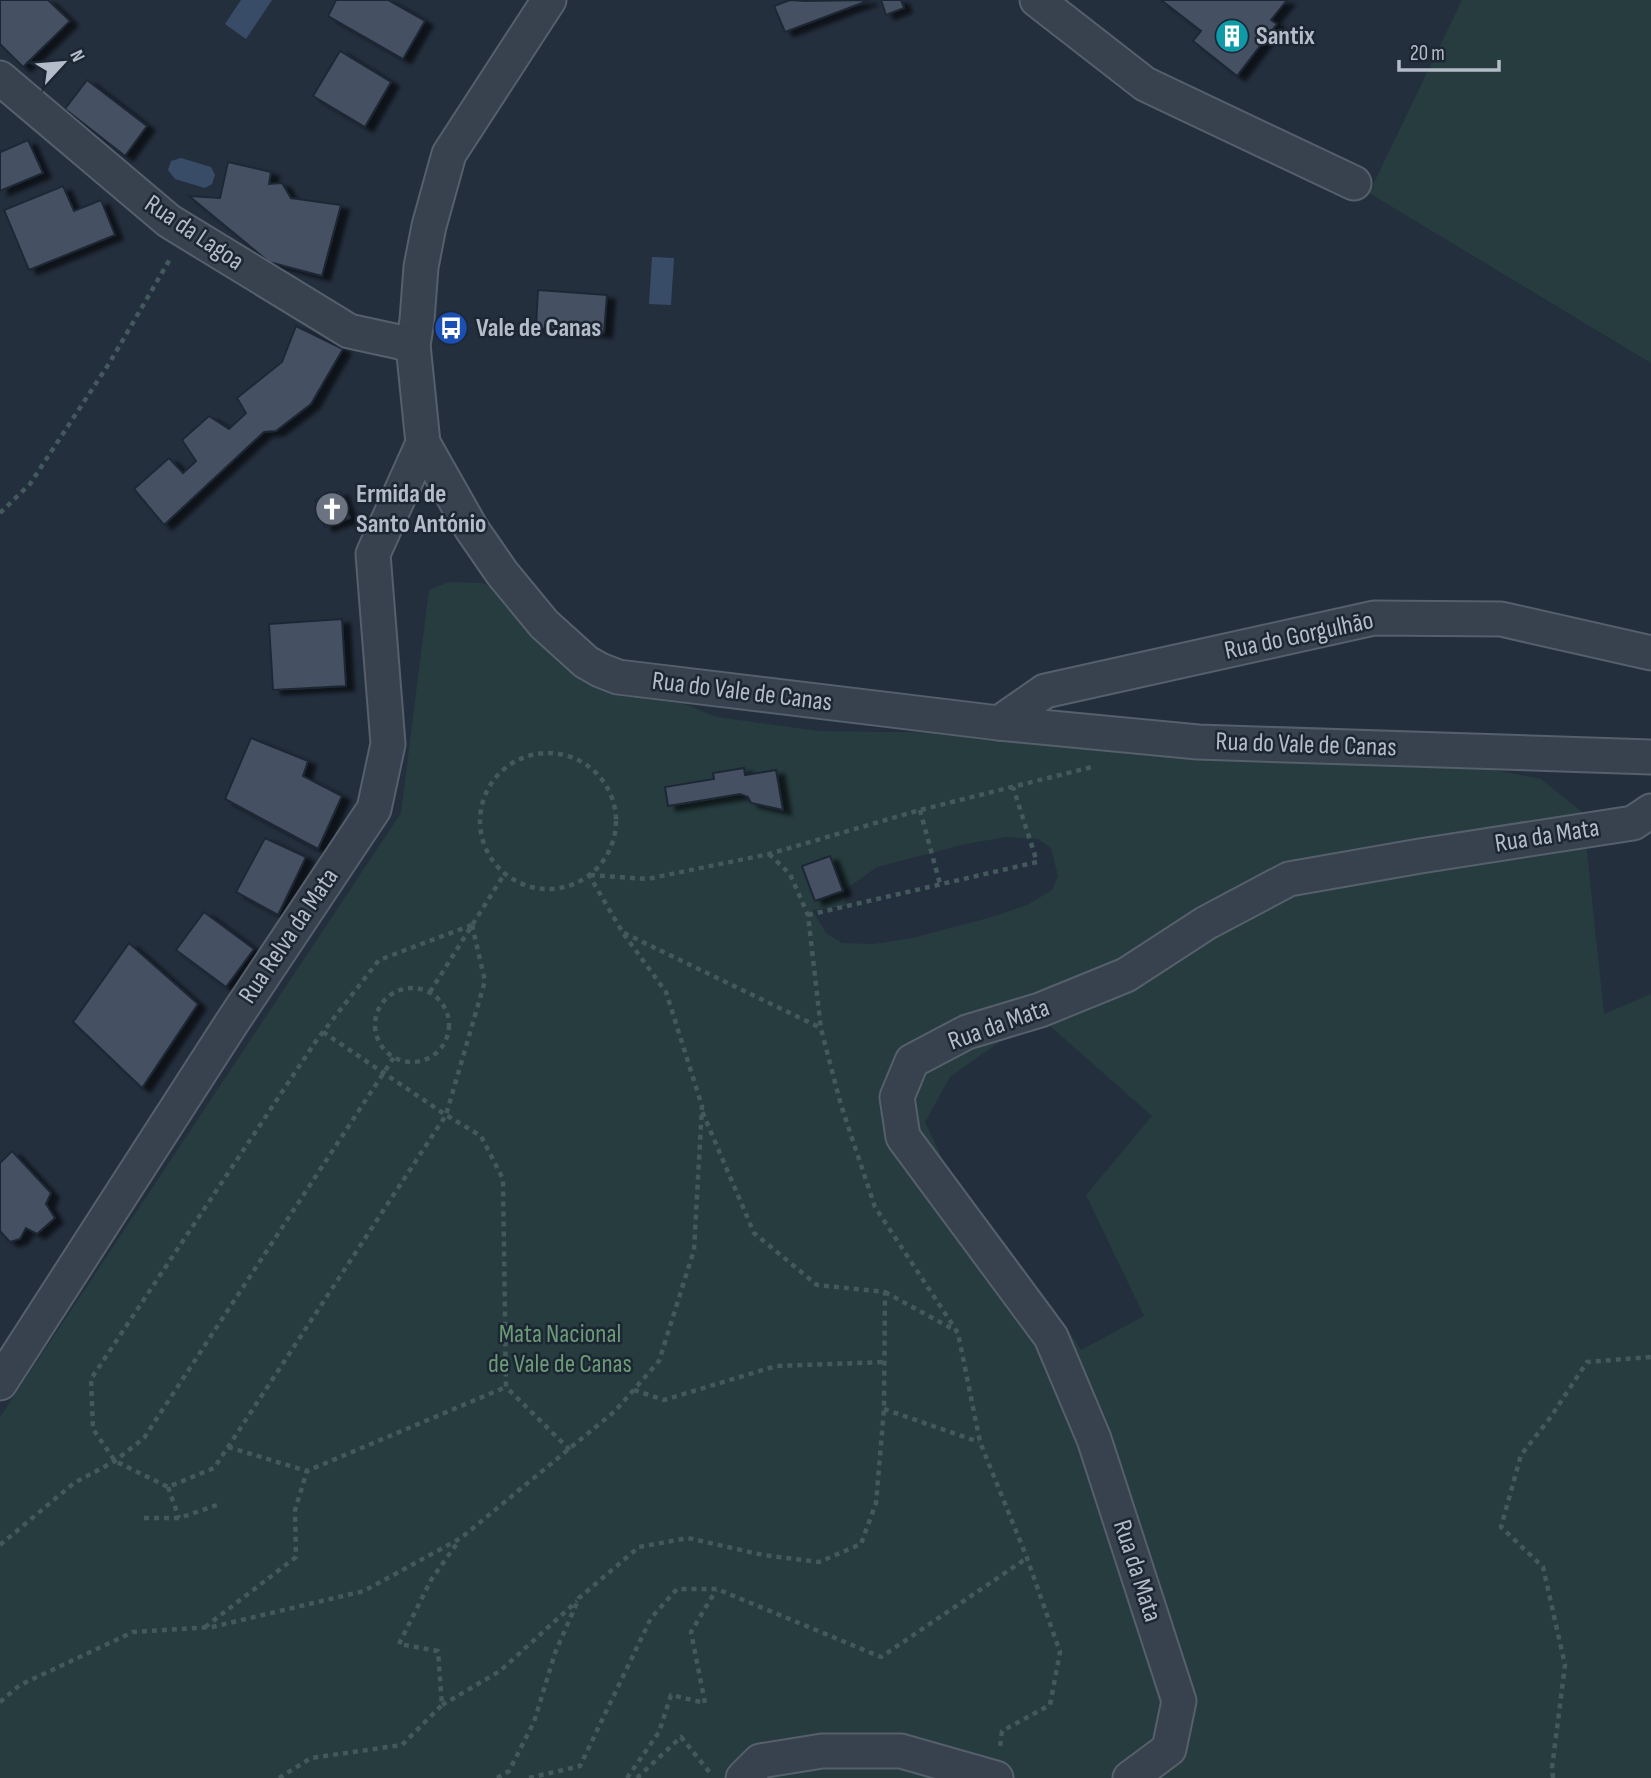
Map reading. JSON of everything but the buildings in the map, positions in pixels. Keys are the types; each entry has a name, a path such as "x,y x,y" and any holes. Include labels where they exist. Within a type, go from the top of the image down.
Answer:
{"street":[{"name":"Rua do Vale de Canas","path":"549,0 449,154 421,267 413,345 423,443 471,528 502,573 544,624 586,662 618,677 999,723 1198,742 1651,757"},
{"path":"1037,0 1145,84 1353,183"},
{"name":"Rua da Lagoa","path":"0,78 169,221 349,331 413,345"},
{"name":"Rua Relva da Mata","path":"0,1383 231,1024 374,810 388,744 373,554 423,443"},
{"name":"Rua do Gorgulhão","path":"999,723 1045,691 1374,618 1501,620 1651,653"},
{"name":"Rua da Mata","path":"1130,1778 1169,1749 1180,1701 1094,1439 1051,1337 903,1137 897,1097 912,1061 967,1032 1040,1010 1126,975 1206,923 1289,878 1633,823 1651,811"},
{"path":"743,1778 760,1761 822,1751 901,1751 996,1778"}],"path":[{"path":"0,513 30,484 110,362 186,231"},
{"path":"551,753 574,758 594,771 608,789 615,812 614,835 605,857 589,875 569,885 547,889 524,885 505,873 491,859 483,841 480,821 482,801 491,783 507,766 528,755 551,753"},
{"path":"589,875 647,878 769,854 920,810 1100,765"},
{"path":"808,915 1037,862 1013,787"},
{"path":"920,810 940,884"},
{"path":"769,854 790,874 808,915 821,1029 841,1105 875,1207 958,1333 980,1442 1027,1558 1060,1652 1050,1705 1002,1731 996,1778"},
{"path":"430,992 505,873"},
{"path":"0,1702 20,1685 133,1632 204,1627 364,1591 461,1538 615,1411 659,1361 694,1250 702,1106 666,992 623,933 589,875"},
{"path":"179,1518 168,1487 115,1461 93,1429 91,1379 323,1032 379,960 472,925"},
{"path":"168,1487 214,1468 446,1115 485,981 472,925"},
{"path":"623,933 821,1029"},
{"path":"415,988 430,992 444,1007 449,1018 445,1041 439,1050 418,1061 394,1057 378,1040 375,1027 376,1014 382,1003 391,994 402,989 415,988"},
{"path":"323,1032 481,1136 503,1179 506,1387 570,1450"},
{"path":"0,1545 74,1483 115,1461 144,1438 394,1057"},
{"path":"702,1110 754,1233 817,1285 885,1293 958,1333"},
{"path":"279,1778 311,1758 402,1745 442,1705 500,1671 639,1547 688,1538 763,1555 818,1562 861,1544 876,1503 884,1409 885,1293"},
{"path":"1553,1778 1565,1665 1543,1567 1501,1527 1521,1455 1550,1418 1587,1362 1651,1357"},
{"path":"634,1390 664,1400 776,1366 884,1362"},
{"path":"228,1447 307,1471 506,1387"},
{"path":"884,1409 980,1442"},
{"path":"204,1627 296,1557 295,1510 307,1471"},
{"path":"144,1518 179,1518 220,1504"},
{"path":"442,1705 438,1651 400,1644 431,1580 461,1538"},
{"path":"529,1778 580,1766 651,1618 677,1588 717,1589 881,1657 1027,1558"},
{"path":"627,1778 659,1732 671,1695 705,1703 691,1632 717,1589"},
{"path":"497,1778 509,1771 534,1722 555,1653 579,1598"},
{"path":"638,1778 681,1737 714,1778"}],"green space":[{"path":"1462,0 1651,0 1651,363 1369,193"},
{"name":"Mata Nacional de Vale de Canas","path":"448,582 482,583 519,600 668,698 717,717 819,731 975,733 1390,756 1541,779 1583,813 1604,1014 1651,994 1651,1778 0,1778 0,1417 401,813 429,590","holes":["1006,837 1038,839 1051,848 1058,876 1052,890 1027,905 912,938 874,944 842,943 827,934 812,910 846,906 843,891 877,867 966,844","1042,1019 1152,1116 1086,1195 1144,1316 1081,1350 987,1219 952,1179 925,1122 950,1077 995,1045"]}],"water":[{"path":"241,0 272,0 246,39 225,24"},
{"path":"181,158 211,167 215,175 212,184 205,188 175,179 168,170 171,161"},
{"path":"652,257 674,258 671,305 649,304"}],"place":[{"name":"Santix","path":"1232,36"},
{"name":"Vale de Canas","path":"451,328"},
{"name":"Ermida de Santo António","path":"332,509"}]}
